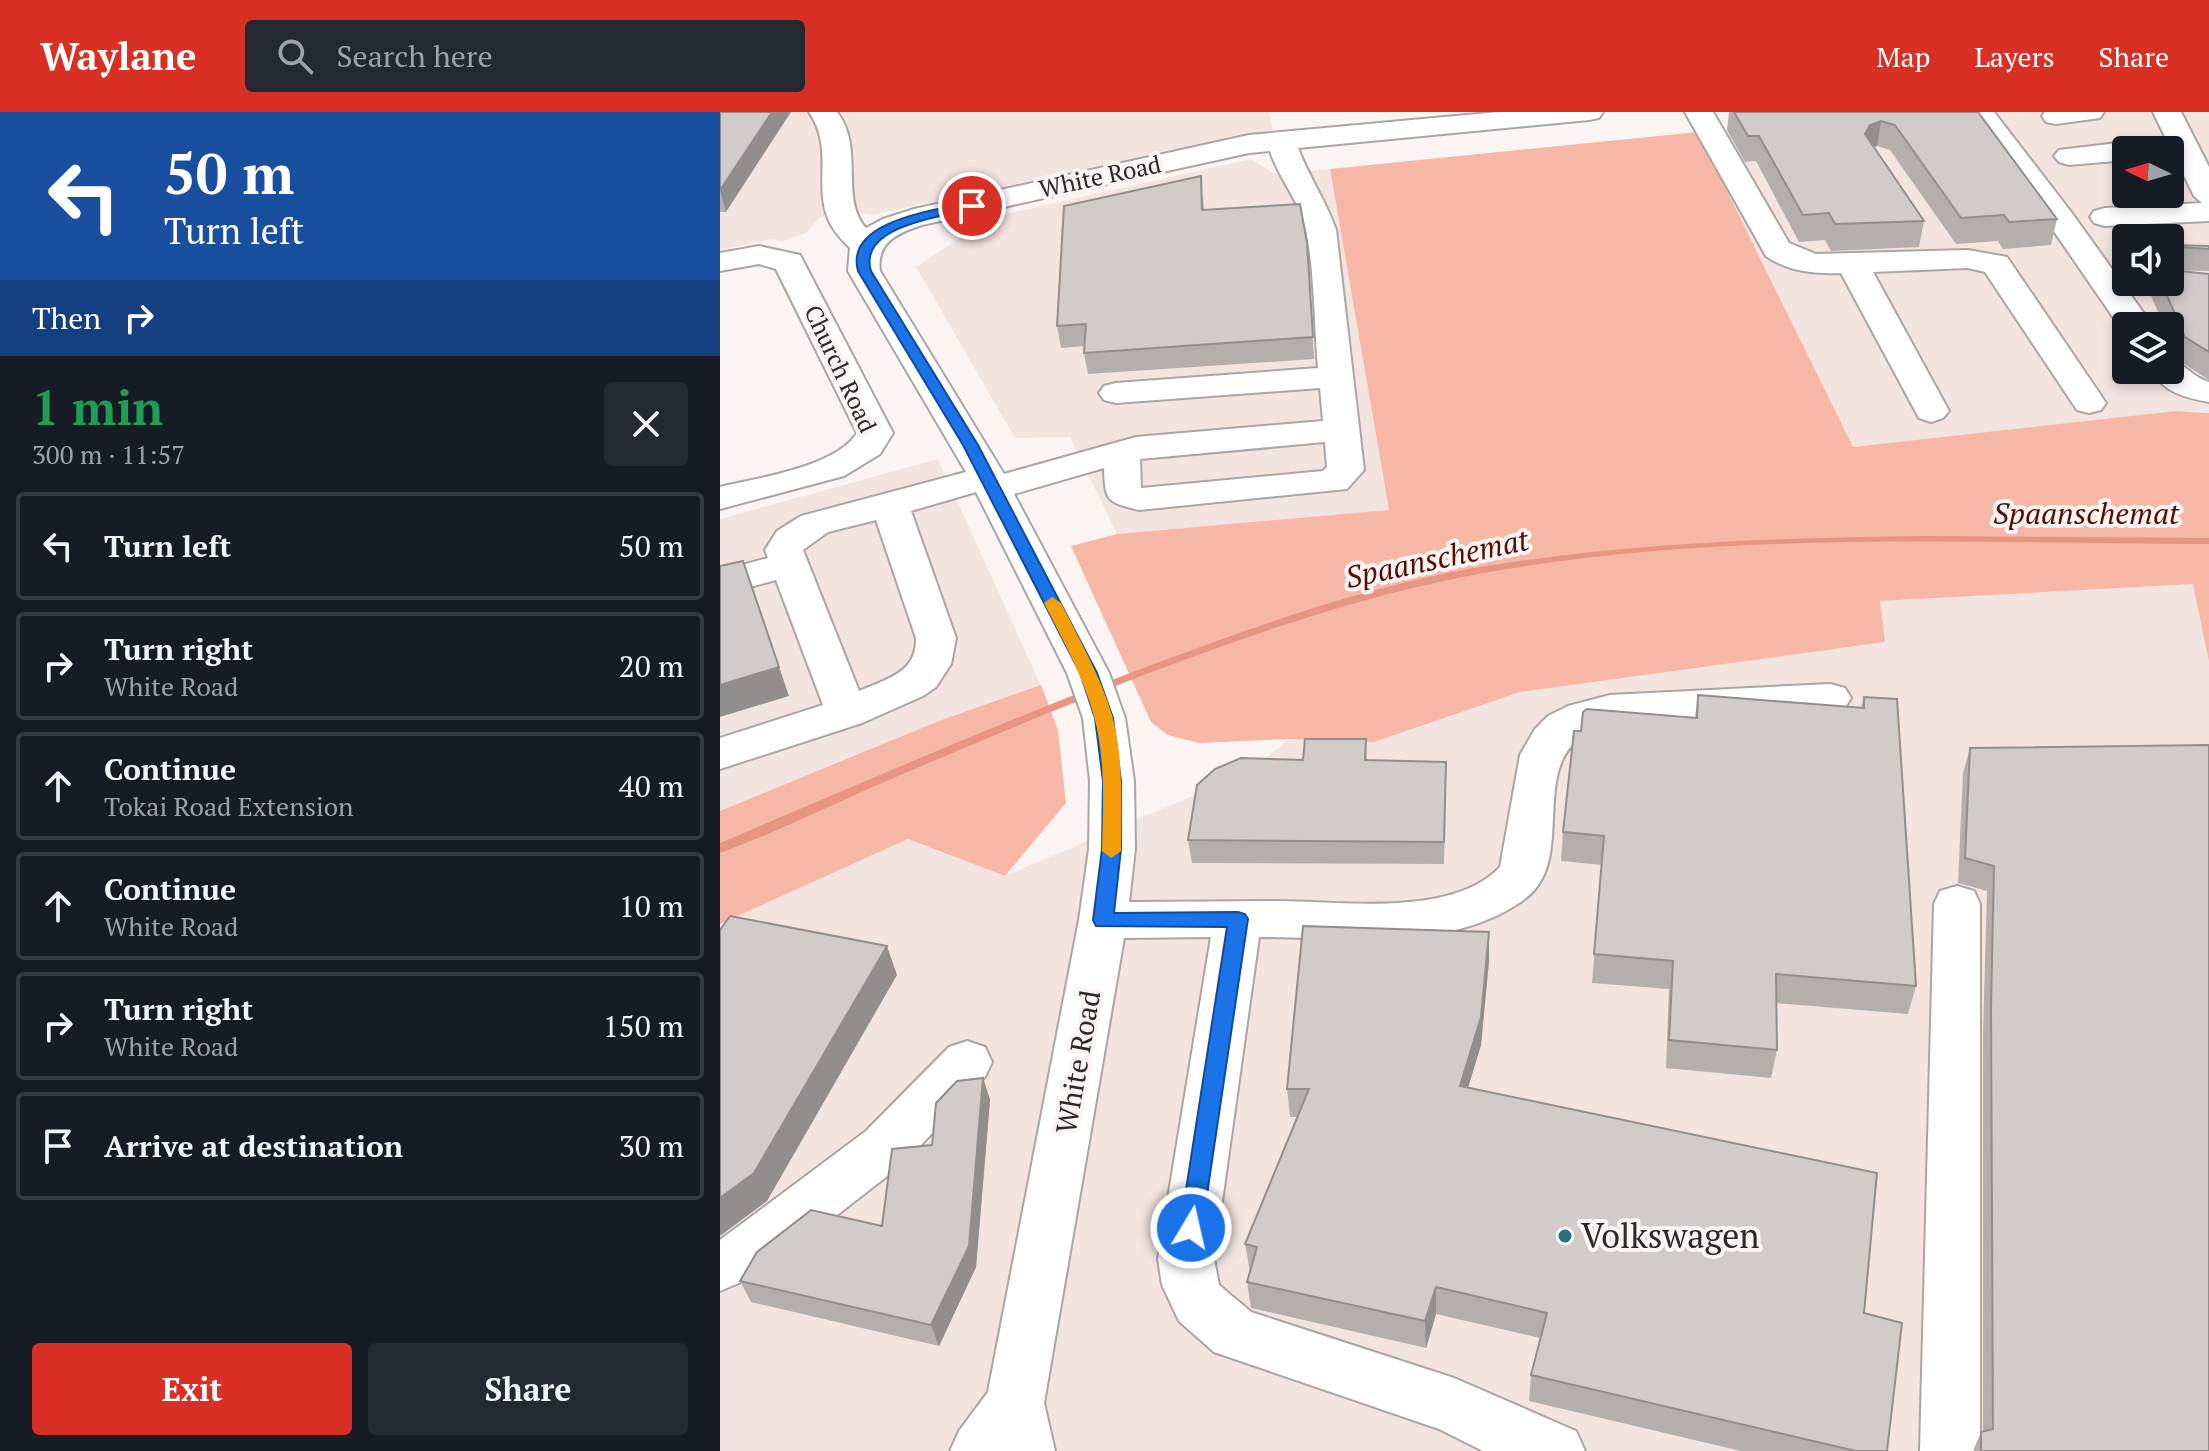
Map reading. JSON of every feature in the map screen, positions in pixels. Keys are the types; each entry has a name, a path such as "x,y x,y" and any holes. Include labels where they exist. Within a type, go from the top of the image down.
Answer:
{"street":[{"path":"823,112 836,133 839,198 845,222 865,247 861,259 864,271 991,483"},
{"name":"White Road","path":"865,247 879,233 914,218 1234,147 1589,112"},
{"path":"1699,112 1777,249 1797,262 1852,263 1937,246 1996,264 2089,403"},
{"path":"1979,112 2112,277"},
{"path":"2056,116 2090,112"},
{"path":"2167,112 2179,136"},
{"path":"1121,451 1123,494 1139,499 1334,481 1346,470 1321,230 1310,199 1292,172 1281,140"},
{"path":"2184,147 2209,196"},
{"path":"2069,156 2112,152"},
{"path":"2105,217 2209,212"},
{"name":"Church Road","path":"720,262 759,255 789,262 875,433 872,444 857,457 831,468 720,498"},
{"path":"1852,263 1931,411"},
{"path":"1116,393 1336,377"},
{"path":"2182,384 2209,392"},
{"path":"847,713 784,550 787,541 804,528 1121,451 1342,430"},
{"name":"White Road","path":"980,1451 1020,1427 1112,849 1112,795 1104,718 1088,673 991,483"},
{"path":"720,754 847,713 920,679 931,664 937,646 890,505"},
{"path":"720,583 790,564"},
{"path":"1103,920 1434,915 1458,911 1496,895 1519,878 1525,867 1540,757 1547,740 1562,724 1589,713 1610,709 1830,698"},
{"path":"1950,1451 1957,904"},
{"path":"1238,919 1186,1259 1195,1300 1208,1316 1234,1333 1454,1406 1492,1426 1555,1451"},
{"path":"720,1266 744,1255 885,1147 967,1062"}],"shaded area":[{"path":"720,112 1269,112 1273,130 871,215 852,211 820,217 806,233 783,241 771,239 720,250"},
{"path":"1930,112 2209,112 2209,412 2176,411 1853,447 1698,132"},
{"path":"1698,132 1853,447 2176,411 2209,413 2209,662 2193,584 1880,601 1885,642 1520,692 1374,742 1289,739 1199,743 1168,735 1151,722 1071,546 1117,534 1389,510 1330,169"},
{"path":"1251,159 1275,174 1330,169 1389,511 1117,534 1070,437 1015,438 916,267 992,217"},
{"path":"938,459 1041,686 720,825 720,519"},
{"path":"2193,584 2209,662 2209,1451 720,1451 720,924 908,839 1005,876 1251,771 1289,739 1374,742 1520,692 1884,642 1879,601"},
{"path":"1041,685 1058,730 1066,803 1005,876 908,839 720,924 720,811 939,721"}],"building":[{"path":"720,112 772,112 720,190"},
{"path":"1734,112 1978,112 2057,219 2009,222 2004,215 1961,218 1895,125 1881,121 1870,125 1865,134 1924,221 1835,224 1829,213 1803,215 1759,136 1748,136"},
{"path":"1201,176 1202,210 1300,204 1307,243 1313,337 1084,353 1086,324 1057,326 1064,206"},
{"path":"2184,245 2209,246 2209,249 2184,247"},
{"path":"2184,271 2209,274 2209,352 2185,337 2184,312 2174,312 2167,296 2184,296"},
{"path":"743,561 779,667 720,685 720,566"},
{"path":"1698,695 1864,708 1864,697 1897,699 1916,986 1776,974 1777,1050 1669,1040 1673,961 1594,954 1604,836 1563,832 1574,731 1581,731 1583,712 1587,709 1697,718"},
{"path":"1305,739 1366,739 1365,760 1446,762 1444,842 1188,840 1197,785 1215,769 1241,758 1303,760"},
{"path":"2209,745 2209,1451 1981,1451 1981,1432 1993,1429 1991,1008 1994,866 1965,858 1970,748"},
{"path":"730,916 887,946 754,1173 720,1198 720,930"},
{"name":"Volkswagen","path":"1303,926 1489,932 1481,1017 1460,1086 1877,1173 1864,1313 1902,1323 1887,1451 1856,1451 1531,1375 1547,1313 1436,1287 1425,1321 1247,1282 1257,1247 1245,1244 1309,1089 1287,1089"},
{"path":"983,1078 969,1246 931,1325 740,1281 757,1252 811,1210 882,1226 892,1149 932,1145 936,1103 957,1081"}],"waterway":[{"name":"Spaanschemat","path":"720,848 983,736 1179,659 1334,606 1452,576 1546,560 1734,543 1924,539 2209,541"}],"slow traffic":[{"path":"1052,603 1088,673 1104,718 1112,781 1111,851"}],"place":[{"name":"Volkswagen","path":"1565,1236"}],"route":[{"path":"972,206 893,224 865,247 861,259 864,271 994,488 1088,673 1104,718 1112,781 1112,849 1103,920 1238,919 1191,1228"}]}
